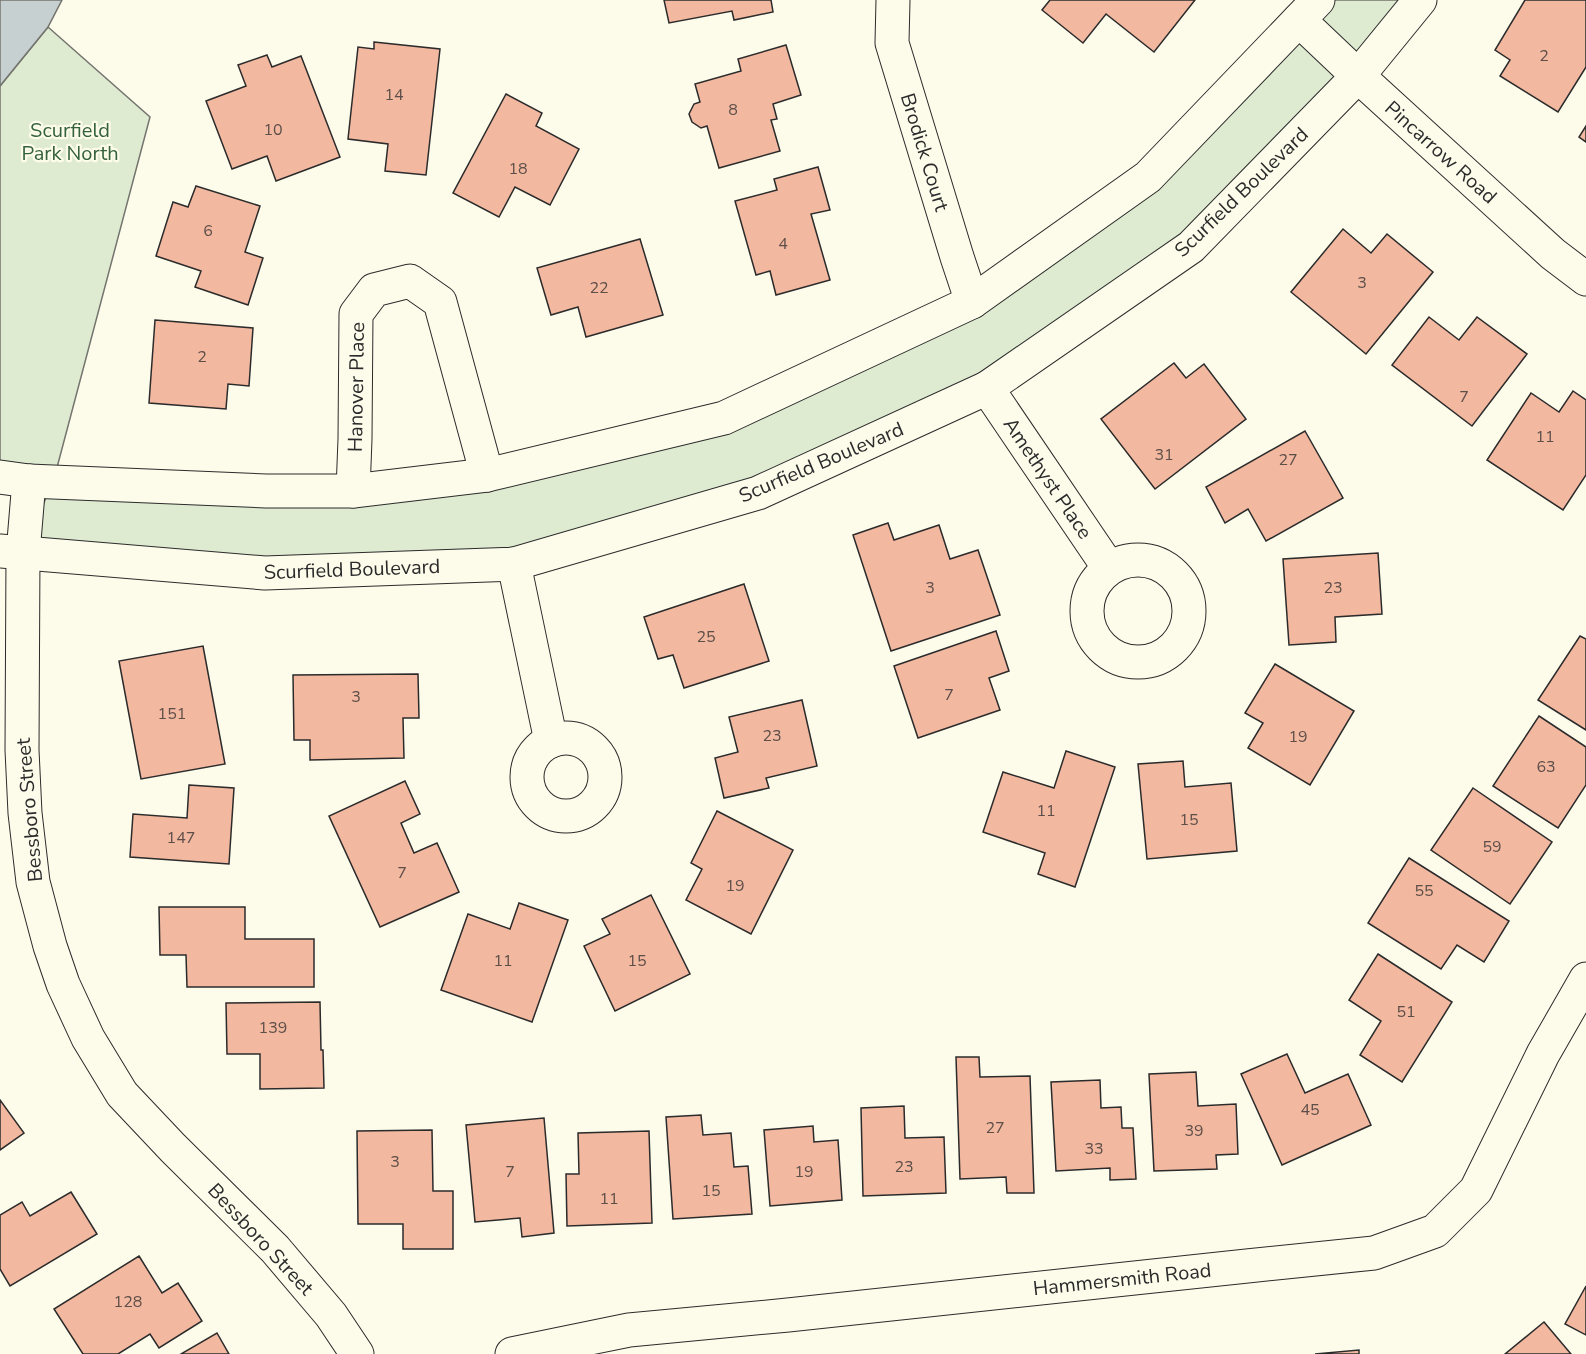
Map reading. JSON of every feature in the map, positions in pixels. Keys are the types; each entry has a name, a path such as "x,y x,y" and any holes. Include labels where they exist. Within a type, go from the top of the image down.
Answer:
{"street":[{"name":"Brodick Court","path":"893,0 892,43 972,302"},
{"name":"Scurfield Boulevard","path":"12,552 265,573 514,564 758,493 987,388 1191,247 1358,76 1420,0"},
{"path":"15,479 266,491 353,491 487,475 724,418 972,302 1148,177 1309,10"},
{"name":"Pincarrow Road","path":"1309,10 1358,76 1552,254 1586,279"},
{"name":"Hanover Place","path":"353,491 356,314 374,290 410,281 440,302 487,475"},
{"name":"Amethyst Place","path":"987,388 1109,568"},
{"name":"Bessboro Street","path":"15,479 12,552 25,813 33,882 63,984 88,1038 122,1094 275,1249 331,1315 357,1354"},
{"path":"514,564 551,741"},
{"name":"Hammersmith Road","path":"512,1354 629,1330 1374,1253 1435,1231 1476,1190 1543,1054 1586,979"}],"green space":[{"name":"Scurfield Park North","path":"1318,0 1420,0 1191,247 987,388 758,493 514,564 23,553 55,476 0,477 0,86 48,27 150,117 55,475 353,491 724,418 972,302 1148,177"}],"shaded area":[{"path":"0,0 62,0 48,27 0,86"}],"building":[{"path":"664,0 771,0 773,12 734,20 732,11 669,23"},
{"path":"1050,0 1195,0 1154,52 1106,14 1083,43 1042,10"},
{"path":"1525,0 1586,0 1586,67 1558,112 1500,76 1510,60 1495,50"},
{"path":"374,42 440,49 426,175 385,171 388,144 348,139 358,47 374,49"},
{"path":"786,45 801,95 773,104 777,119 771,120 780,151 719,168 707,126 701,128 692,122 689,114 694,104 700,102 695,84 741,71 738,59"},
{"path":"267,55 272,67 301,56 340,157 276,181 267,156 232,169 206,101 246,86 238,65"},
{"path":"506,94 542,113 536,126 579,149 550,205 515,187 499,217 453,193"},
{"path":"1586,126 1586,142 1579,137"},
{"path":"818,167 830,210 811,214 830,280 776,295 770,271 756,275 735,201 777,190 774,179"},
{"path":"196,186 260,206 245,252 263,258 248,305 195,287 201,271 156,256 173,202 188,207"},
{"path":"1343,229 1371,253 1387,234 1433,272 1366,354 1291,292"},
{"path":"640,239 663,315 586,337 578,307 551,315 537,268"},
{"path":"1429,317 1459,340 1477,317 1527,354 1472,426 1392,365"},
{"path":"155,320 253,328 249,386 228,384 226,409 149,403"},
{"path":"1174,363 1186,378 1204,364 1246,419 1155,489 1101,419"},
{"path":"1573,391 1586,400 1586,475 1563,510 1487,460 1531,393 1559,412"},
{"path":"1305,431 1343,498 1266,541 1248,509 1225,523 1206,487"},
{"path":"888,523 894,540 939,525 950,559 978,550 1000,615 891,651 853,535"},
{"path":"1378,553 1382,614 1335,617 1336,642 1289,645 1283,559"},
{"path":"744,584 769,661 684,688 673,655 658,659 644,617"},
{"path":"996,631 1009,671 989,678 1000,710 918,738 894,666"},
{"path":"1580,636 1586,639 1586,730 1538,700"},
{"path":"203,646 225,764 141,779 119,661"},
{"path":"1275,664 1354,711 1310,785 1248,748 1263,723 1245,713"},
{"path":"418,674 419,718 403,718 404,758 310,760 310,740 294,740 293,675"},
{"path":"802,700 817,766 766,778 769,788 724,798 715,758 738,752 729,717"},
{"path":"1539,716 1586,747 1586,785 1558,828 1493,786"},
{"path":"1066,751 1115,767 1075,887 1038,874 1045,853 983,832 1003,772 1054,788"},
{"path":"1183,761 1185,787 1231,783 1237,851 1147,859 1138,764"},
{"path":"405,781 420,814 401,823 414,853 437,843 459,892 380,927 329,816"},
{"path":"189,785 234,788 229,864 130,857 133,814 187,818"},
{"path":"1473,788 1552,842 1510,904 1431,850"},
{"path":"717,811 793,850 751,934 686,900 702,869 691,863"},
{"path":"1409,858 1509,921 1484,962 1457,945 1441,969 1368,923"},
{"path":"651,895 690,974 615,1011 584,946 610,934 602,919"},
{"path":"519,903 568,920 532,1022 441,990 468,914 510,929"},
{"path":"159,907 245,907 245,939 314,939 314,987 187,987 186,955 160,955"},
{"path":"1378,954 1452,1002 1402,1082 1360,1055 1381,1021 1349,1000"},
{"path":"320,1002 324,1088 260,1089 260,1054 227,1054 226,1003"},
{"path":"1287,1054 1305,1093 1348,1074 1371,1125 1282,1165 1241,1074"},
{"path":"956,1057 979,1057 980,1077 1030,1076 1034,1193 1007,1193 1006,1177 960,1179"},
{"path":"1196,1072 1198,1106 1236,1104 1238,1154 1216,1155 1217,1169 1154,1171 1149,1074"},
{"path":"1100,1080 1101,1108 1121,1107 1122,1128 1133,1128 1136,1179 1110,1180 1110,1168 1056,1171 1051,1082"},
{"path":"0,1100 24,1133 0,1150"},
{"path":"904,1106 905,1138 944,1137 946,1193 863,1196 861,1108"},
{"path":"701,1115 703,1135 731,1133 734,1167 748,1166 752,1214 673,1219 666,1117"},
{"path":"544,1118 554,1233 522,1237 520,1218 475,1222 466,1125"},
{"path":"813,1126 814,1142 838,1140 842,1200 770,1206 764,1130"},
{"path":"432,1130 433,1191 453,1191 453,1249 403,1249 403,1224 358,1224 357,1131"},
{"path":"649,1131 652,1223 567,1226 566,1174 579,1174 578,1133"},
{"path":"71,1192 97,1234 10,1286 0,1269 0,1215 22,1202 30,1216"},
{"path":"139,1256 162,1293 178,1283 202,1321 159,1348 150,1334 118,1354 83,1354 54,1309"},
{"path":"1586,1286 1586,1335 1565,1324"},
{"path":"1544,1322 1571,1354 1505,1354"},
{"path":"217,1333 229,1354 181,1354"},
{"path":"1359,1350 1359,1354 1315,1354"}]}
